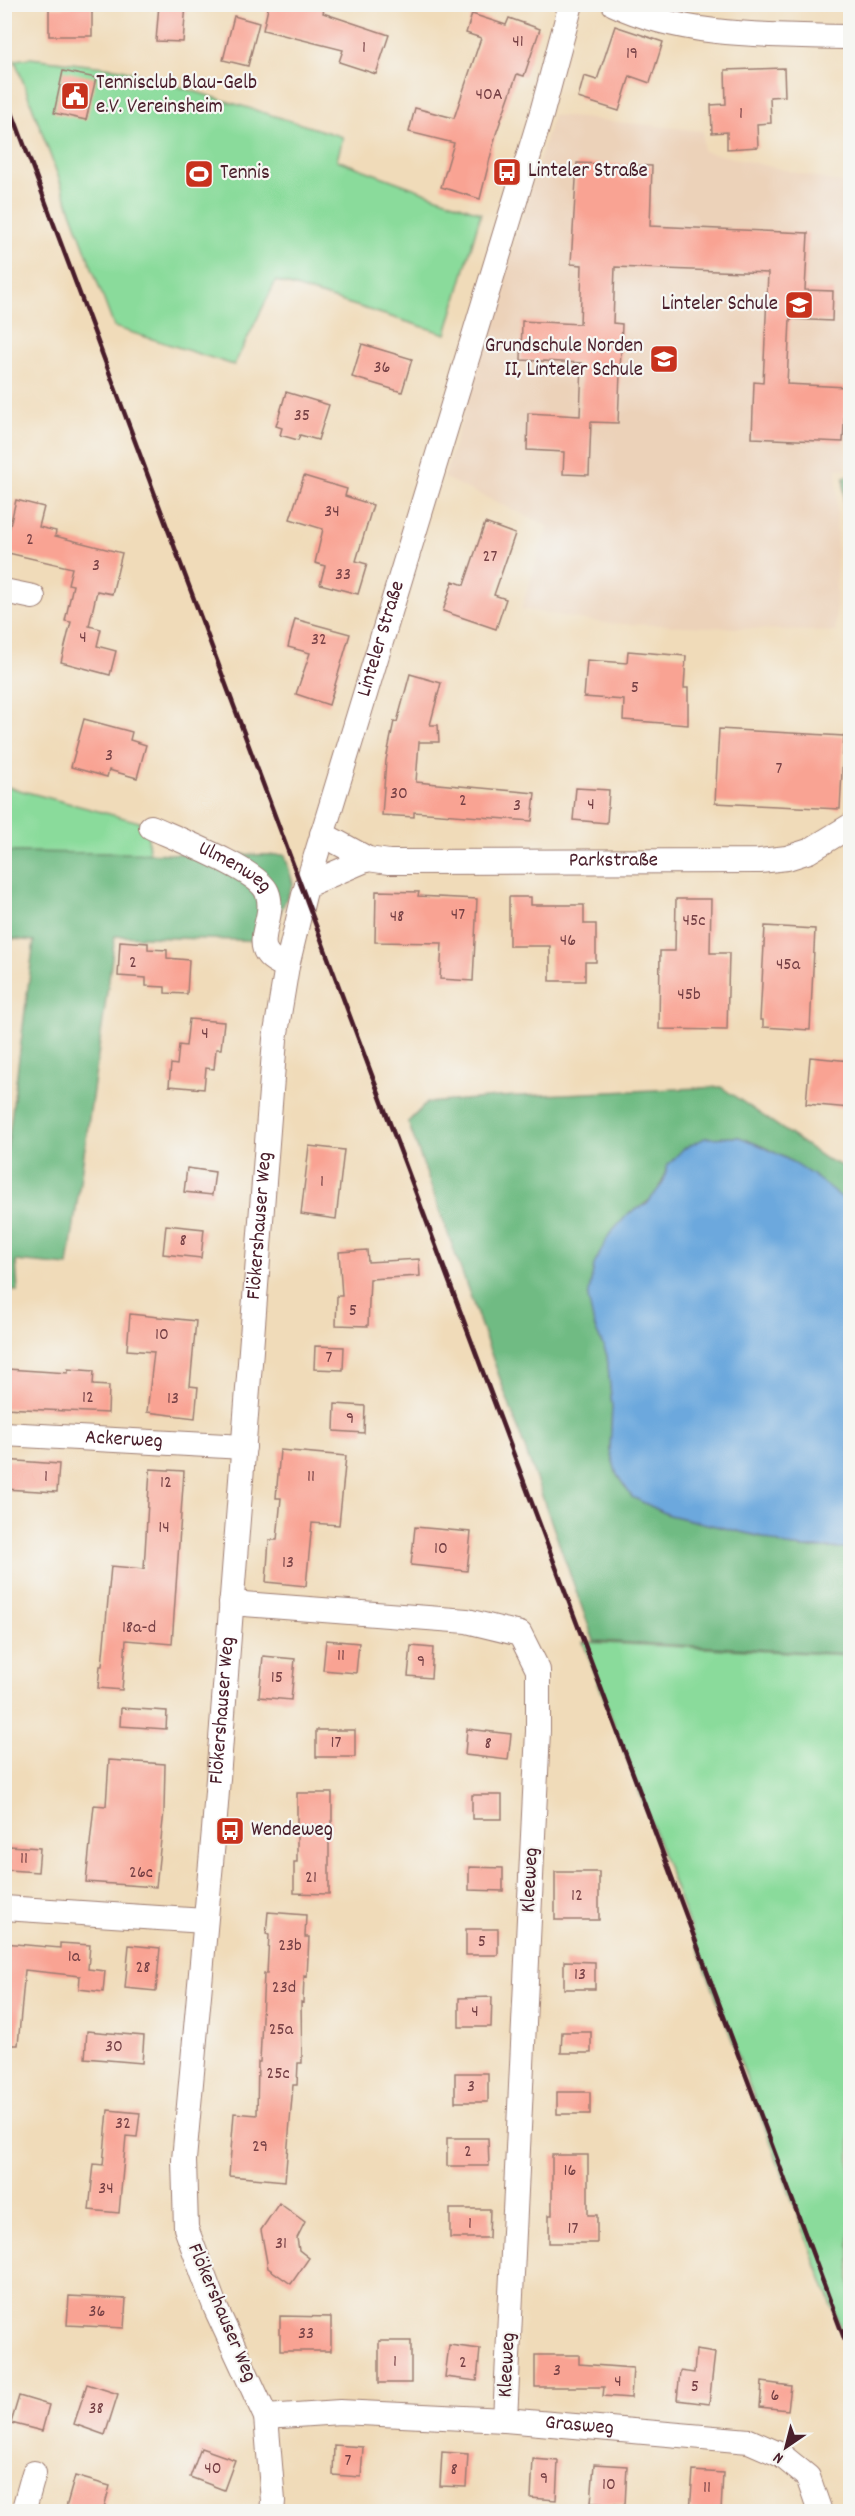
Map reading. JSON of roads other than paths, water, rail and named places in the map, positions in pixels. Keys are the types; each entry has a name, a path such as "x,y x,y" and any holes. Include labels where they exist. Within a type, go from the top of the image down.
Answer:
{"street":[{"name":"Linteler Straße","path":"305,890 542,112 571,4"},
{"path":"614,4 633,14 733,33 850,37"},
{"path":"4,591 33,597"},
{"name":"Parkstraße","path":"322,834 368,859 389,862 760,861 787,858 809,851 850,826"},
{"name":"Ulmenweg","path":"151,827 239,868 258,880 267,892 268,906 263,944 267,955 275,962 286,966"},
{"name":"Parkstraße","path":"305,890 368,859"},
{"name":"Flökershauser Weg","path":"272,2511 266,2417 216,2309 186,2228 184,2160 244,1447 275,1039 286,966 305,890"},
{"name":"Ackerweg","path":"4,1434 244,1447"},
{"name":"Kleeweg","path":"231,1603 467,1621 520,1634 538,1670 538,1731 505,2420"},
{"path":"4,1908 205,1921"},
{"name":"Grasweg","path":"266,2417 340,2412 505,2420 749,2441 781,2455 808,2477 820,2511"},
{"path":"24,2511 34,2473"}],"water":[{"path":"739,1137 798,1166 825,1184 850,1205 850,1548 787,1546 762,1537 669,1515 632,1497 617,1475 610,1451 612,1407 607,1355 594,1325 588,1298 594,1265 609,1235 629,1213 647,1204 663,1183 667,1166 683,1149 705,1138"}],"railway":[{"path":"4,91 850,2354"}],"place":[{"name":"Tennisclub Blau-Gelb e.V. Vereinsheim","path":"75,96"},
{"name":"Linteler Straße","path":"507,172"},
{"name":"Tennis","path":"199,174"},
{"name":"Linteler Schule","path":"799,305"},
{"name":"Grundschule Norden II, Linteler Schule","path":"664,359"},
{"name":"Wendeweg","path":"230,1831"}]}
